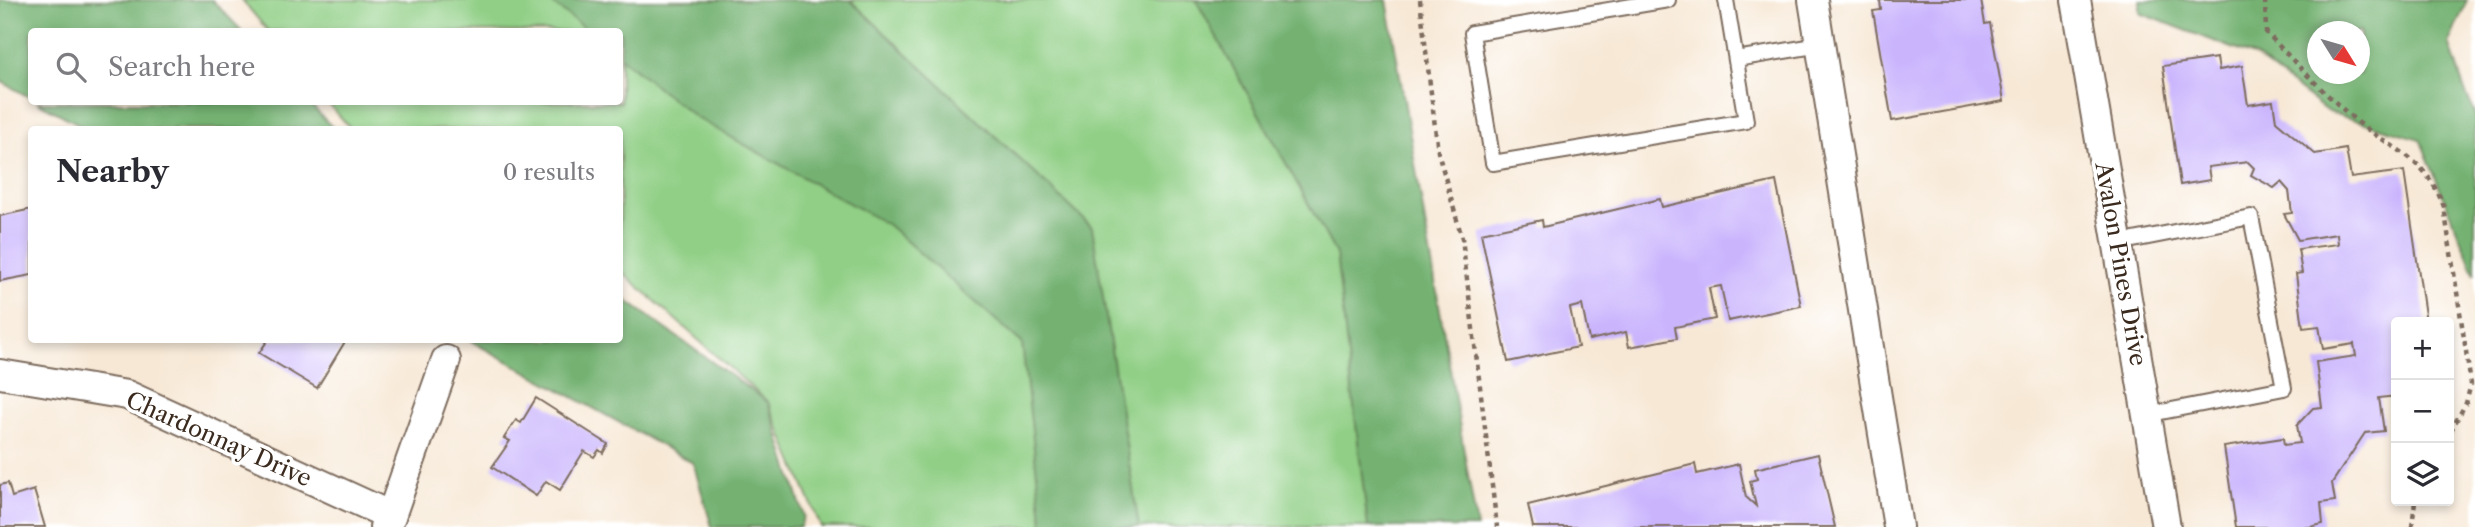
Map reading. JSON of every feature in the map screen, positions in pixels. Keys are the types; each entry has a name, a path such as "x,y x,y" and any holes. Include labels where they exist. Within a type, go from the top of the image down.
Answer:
{"street":[{"path":"1813,0 1898,527"},
{"name":"Avalon Pines Drive","path":"2076,0 2166,527"},
{"path":"388,522 446,360"},
{"name":"Chardonnay Drive","path":"0,374 127,395 388,522"}],"lane":[{"path":"1668,0 1472,33 1493,163 1746,121 1726,0"},
{"path":"1736,59 1820,45"},
{"path":"2118,243 2251,217 2284,388 2147,415"}],"path":[{"path":"1420,0 1438,152 1462,238 1497,527"},
{"path":"2265,0 2266,32 2286,54 2356,120 2411,158 2429,174 2437,187 2444,207 2471,384 2466,403 2454,425"},
{"path":"2412,527 2414,506"}],"green space":[{"path":"0,0 212,0 239,28 28,28 28,96 0,81"},
{"path":"242,0 1245,0 1364,247 1409,527 821,527 768,402 623,273 623,126 348,126 330,105 623,105 623,28 265,28"},
{"path":"548,0 850,0 1092,227 1139,527 1043,527 1022,343 888,225 695,117 623,59 623,28 584,28"},
{"path":"1196,0 1387,0 1477,527 1368,527 1336,254"},
{"path":"2140,0 2467,0 2449,43 2475,113 2475,275 2420,139 2328,112 2256,57 2140,13"},
{"path":"43,105 311,105 331,126 82,126"},
{"path":"623,298 768,402 804,516 800,527 712,527 693,463 474,343 623,343"}],"building":[{"path":"1880,0 1981,0 1985,24 1990,23 2004,101 1892,121 1873,11 1881,10"},
{"path":"2217,58 2219,70 2242,66 2248,105 2273,101 2276,121 2315,154 2346,149 2351,178 2404,171 2425,317 2391,317 2391,397 2379,398 2384,431 2365,433 2332,483 2335,501 2321,503 2323,524 2310,527 2236,527 2224,447 2283,438 2284,445 2300,443 2297,425 2313,408 2322,407 2316,362 2356,356 2354,344 2323,349 2319,326 2303,328 2296,274 2302,273 2298,249 2338,244 2337,234 2298,240 2284,214 2292,213 2289,191 2281,182 2274,188 2251,175 2254,168 2248,162 2208,167 2210,180 2180,185 2163,66"},
{"path":"1776,181 1801,306 1728,321 1721,286 1709,288 1715,319 1675,327 1677,338 1629,347 1626,332 1589,340 1582,305 1570,308 1578,347 1508,362 1481,233 1542,220 1543,227 1660,199 1662,207"},
{"path":"28,210 28,276 0,281 0,216"},
{"path":"266,343 344,343 317,388 259,353"},
{"path":"536,398 608,444 603,453 599,450 594,457 584,451 560,490 546,481 536,496 492,467 510,441 504,438 516,420 521,423"},
{"path":"1818,454 1835,527 1533,527 1528,505 1695,464 1697,474 1739,464 1746,497 1756,506 1750,481 1757,479 1755,469"},
{"path":"8,483 12,497 34,490 45,527 0,527 0,485"}]}
